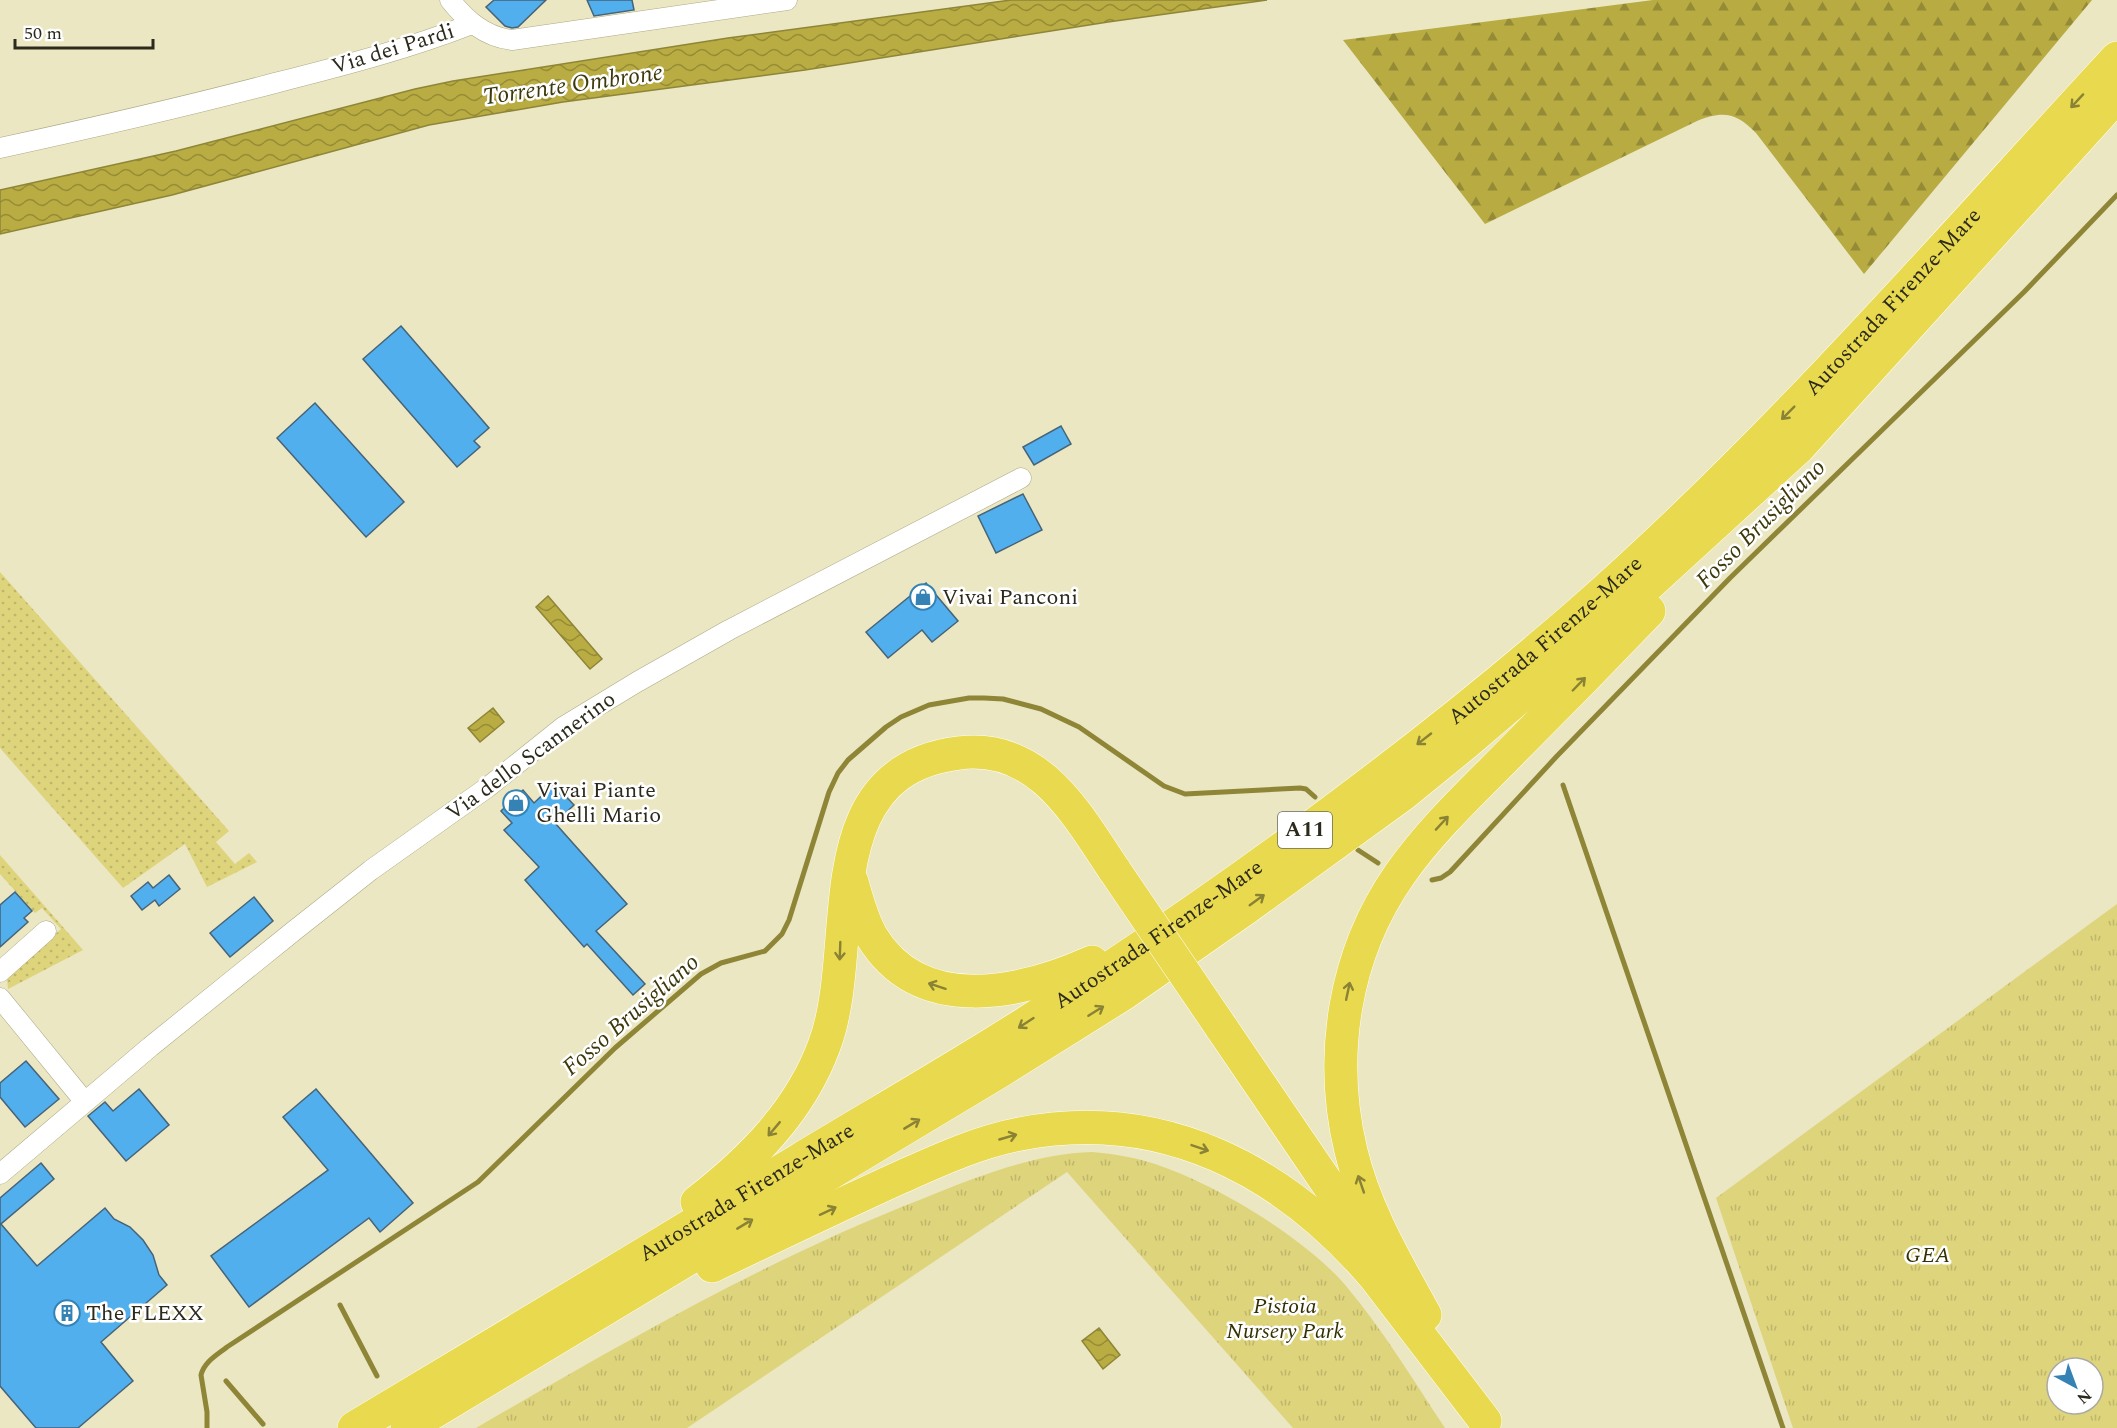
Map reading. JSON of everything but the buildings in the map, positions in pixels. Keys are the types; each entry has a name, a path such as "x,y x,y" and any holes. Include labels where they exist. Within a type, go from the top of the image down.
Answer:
{"highway":[{"name":"Autostrada Firenze-Mare","path":"407,1428 468,1376 1105,971 1357,792 1446,723 1573,618 1710,491 1812,389 2117,58"},
{"name":"Autostrada Firenze-Mare","path":"354,1428 468,1376 1000,1071 1124,994 1402,795 1613,617 1799,447 2117,96"},
{"path":"1488,1425 1390,1252 1369,1206 1351,1152 1343,1104 1341,1061 1347,996 1354,969 1364,939 1383,901 1399,875 1430,836 1710,547 1799,447"},
{"path":"468,1376 741,1166 786,1115 812,1074 831,1025 838,983 844,898 861,824 884,789 912,767 947,754 964,752 991,754 1014,760 1048,781 1067,800 1357,1225 1488,1425"},
{"path":"849,872 866,925 873,938 891,960 918,979 962,991 995,992 1049,980 1103,956 1212,897"},
{"path":"468,1376 692,1276 939,1160 1018,1134 1074,1127 1111,1128 1146,1132 1214,1153 1281,1189 1309,1209 1362,1262 1488,1425"}],"street":[{"path":"450,0 472,24"},
{"name":"Via dei Pardi","path":"0,148 177,108 364,60 472,24 490,35 512,40 787,0"},
{"name":"Via dello Scannerino","path":"0,1174 353,884 488,787 571,722 729,630 1021,478"},
{"path":"0,972 46,931"},
{"path":"0,998 85,1102"}],"green space":[{"path":"1653,0 2092,0 1864,274 1756,133 1742,121 1729,115 1715,115 1697,121 1485,224 1343,40"},
{"path":"0,572 229,831 216,842 235,864 249,853 257,862 207,887 185,844 123,888 0,748"},
{"path":"0,855 83,950 8,989 7,978 61,929 42,908 35,913 0,874"},
{"name":"GEA","path":"2117,904 2117,1428 1793,1428 1716,1198"},
{"name":"Pistoia Nursery Park","path":"1092,1152 1133,1158 1159,1165 1188,1177 1248,1208 1304,1246 1327,1266 1360,1303 1445,1428 1293,1428 1067,1172 687,1428 476,1428 694,1305 864,1223 1005,1168 1048,1157"}],"water":[{"name":"Torrente Ombrone","path":"1011,0 1267,0 1108,22 805,70 563,102 429,125 172,195 0,234 0,190 176,151 415,89 728,38"},
{"path":"548,596 602,659 590,669 536,607"},
{"path":"493,708 504,722 480,742 468,728"},
{"path":"1099,1328 1120,1355 1103,1369 1082,1341"}],"waterway":[{"name":"Fosso Brusigliano","path":"1432,880 1441,878 1450,872 1557,756 1730,578 2024,292 2117,195"},
{"name":"Fosso Brusigliano","path":"207,1428 201,1375 211,1359 478,1182 615,1048 701,974 721,963 765,951 782,934 789,920 829,792 838,773 848,760 901,717 929,705 969,698 1003,699 1041,709 1079,727 1164,786 1185,794 1300,788 1306,789 1315,797"},
{"path":"1563,785 1783,1428"},
{"name":"Fosso Brusigliano","path":"1358,850 1378,863"},
{"path":"340,1305 377,1376"},
{"path":"226,1381 263,1424"}],"place":[{"name":"Vivai Panconi","path":"923,597"},
{"name":"Vivai Piante Ghelli Mario","path":"516,803"},
{"name":"The FLEXX","path":"67,1313"}]}
